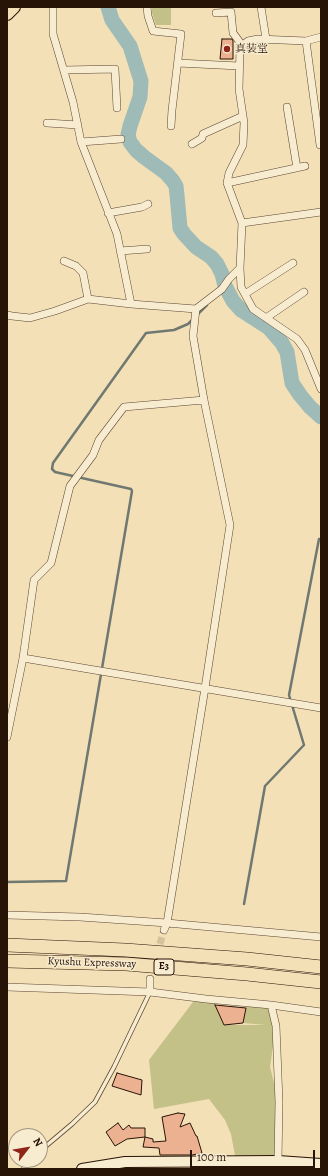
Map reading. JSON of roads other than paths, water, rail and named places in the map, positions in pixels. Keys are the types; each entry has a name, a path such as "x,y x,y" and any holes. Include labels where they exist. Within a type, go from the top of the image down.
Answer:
{"highway":[{"path":"7,14 14,7"},
{"name":"Kyushu Expressway","path":"7,945 125,950 247,959 321,967"},
{"name":"Kyushu Expressway","path":"7,961 126,964 321,982"}],"main road":[{"path":"82,1169 126,1166 278,1161 321,1164"}],"street":[{"path":"53,7 53,34 73,102 81,142 117,234 131,304"},
{"path":"147,7 148,16 153,30 181,34 171,126"},
{"path":"262,7 266,39"},
{"path":"216,13 231,12 233,33 242,45"},
{"path":"321,37 306,41 266,39 248,41 240,47 239,89 244,124 243,145 229,173 227,183 242,223 240,268 241,286 253,309 296,339 305,350 321,389"},
{"path":"306,41 320,146"},
{"path":"178,63 239,66"},
{"path":"64,70 115,69 117,108"},
{"path":"287,106 297,168"},
{"path":"192,144 202,138 203,134 243,116"},
{"path":"47,123 78,125"},
{"path":"81,142 122,139"},
{"path":"227,183 305,166"},
{"path":"108,213 142,207 148,204"},
{"path":"242,223 321,212"},
{"path":"120,251 147,248"},
{"path":"64,261 76,266 83,273 88,298"},
{"path":"245,294 293,263"},
{"path":"7,314 30,318 55,311 88,298 131,304 196,309 222,289 240,268"},
{"path":"266,318 304,292"},
{"path":"166,926 230,525 204,400 193,336 196,309"},
{"path":"7,737 23,658 34,580 51,563 70,486 93,455 99,440 124,407 204,400"},
{"path":"23,658 321,708"},
{"path":"7,915 80,917 166,926 321,937"},
{"path":"150,979 150,992"},
{"path":"7,987 150,992 321,1012"},
{"path":"271,1005 276,1026 279,1102 278,1161"}],"lane":[{"path":"48,1144 95,1102 114,1067 150,992"}],"waterway":[{"path":"108,7 112,20 130,46 141,81 140,97 128,135 130,142 136,150 166,173 173,181 176,186 180,228 196,247 211,257 217,264 222,274 225,286 233,301 241,310 269,328 282,343 287,352 292,383 310,407 321,417"},
{"path":"198,314 207,305"},
{"path":"7,882 66,881 132,491 131,489 55,472 52,469 53,463 146,333 174,330 188,324 193,319"},
{"path":"244,904 265,786 304,745 289,695 319,539 321,539"}],"tunnel":[{"path":"157,954 164,930"}],"place":[{"name":"真装堂","path":"227,49"}]}
